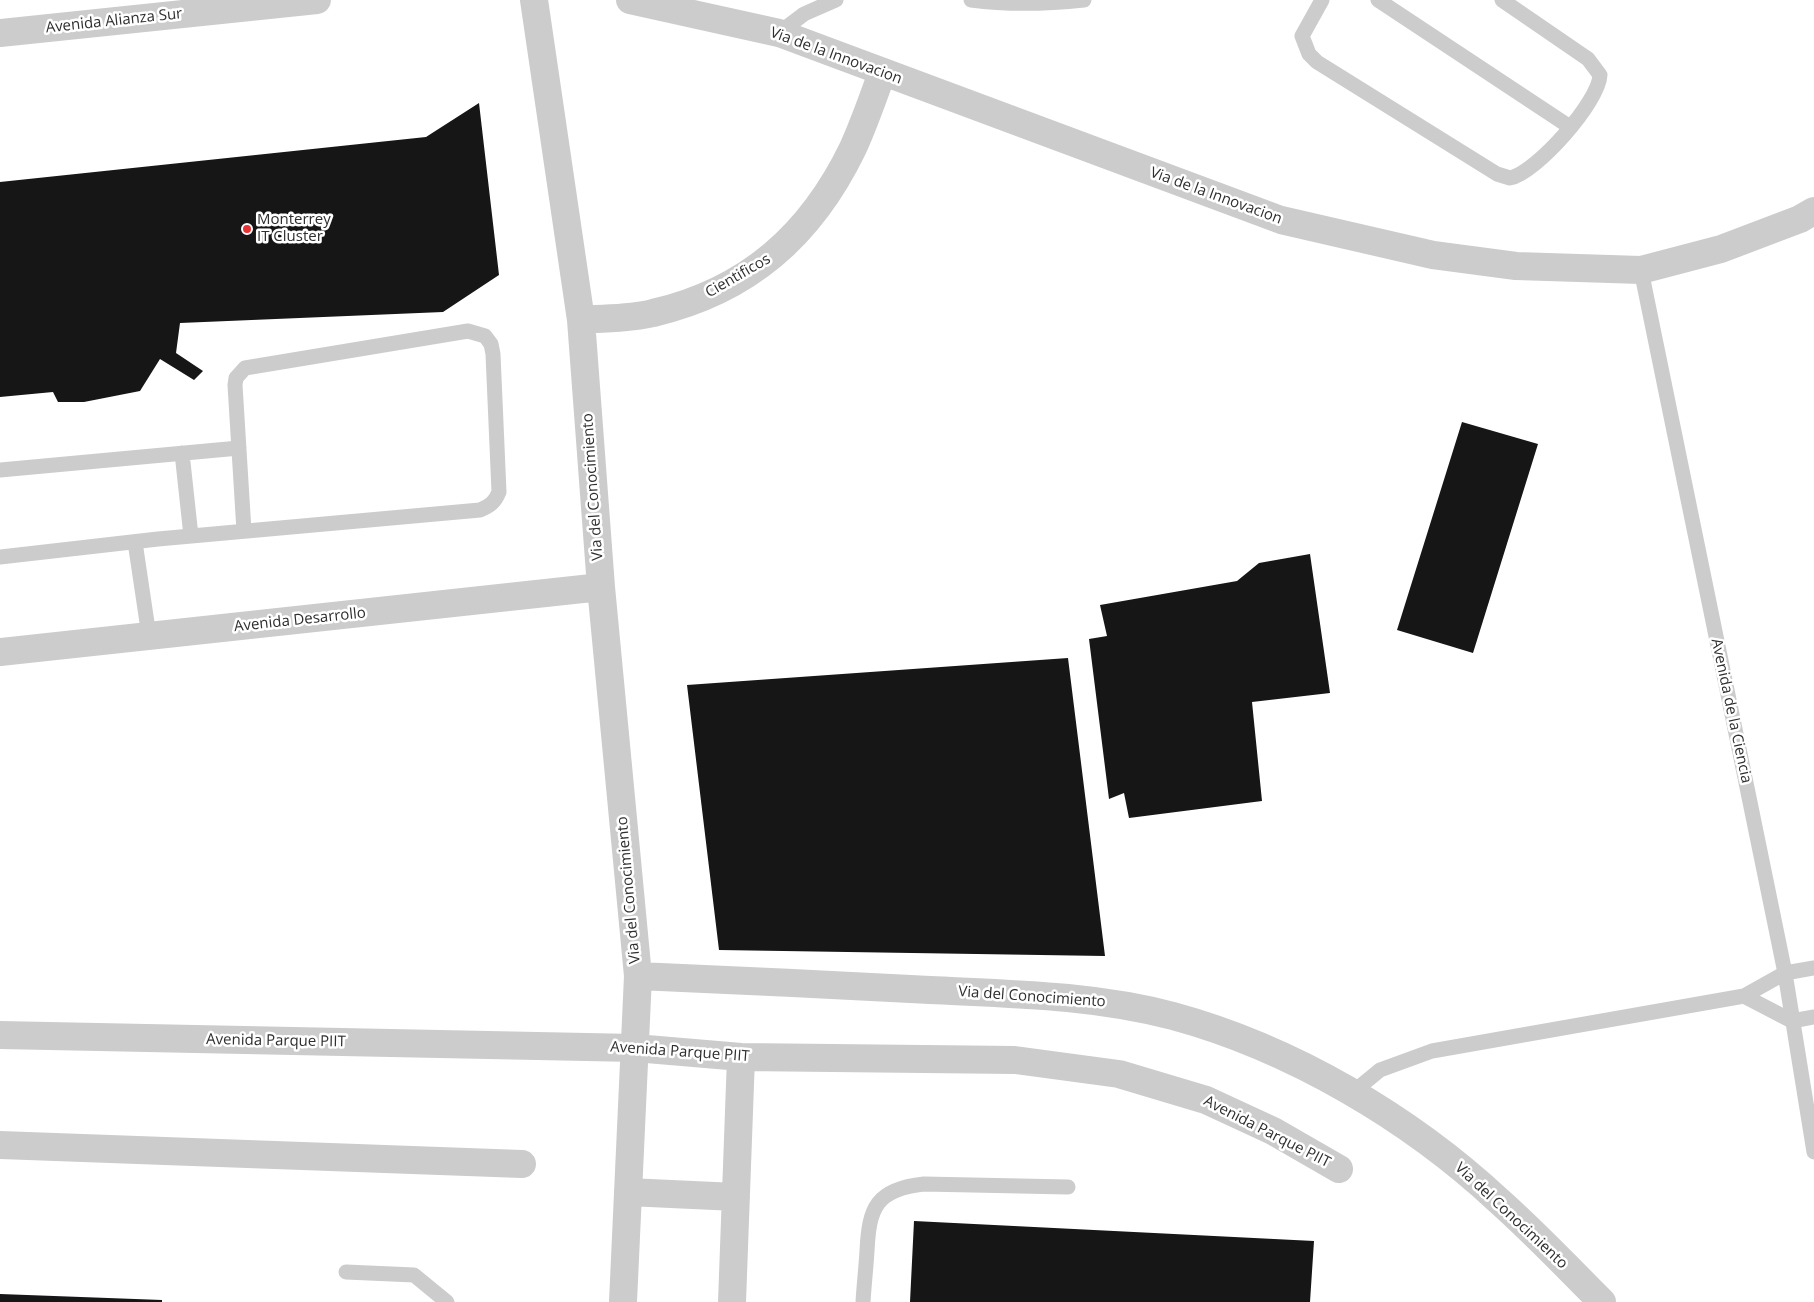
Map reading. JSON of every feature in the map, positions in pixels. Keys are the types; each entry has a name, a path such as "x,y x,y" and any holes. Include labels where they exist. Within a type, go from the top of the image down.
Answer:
{"street":[{"name":"Avenida Alianza Sur","path":"0,33 317,0"},
{"name":"Via del Conocimiento","path":"534,0 581,320 601,587 638,976 623,1302"},
{"name":"Via de la Innovacion","path":"630,0 779,33 882,73 1281,220 1433,256 1516,266 1641,270 1721,249 1800,219 1814,211"},
{"name":"Cientificos","path":"581,320 652,314 695,300 734,282 772,258 801,228 830,190 853,147 882,73"},
{"name":"Avenida Desarrollo","path":"0,652 601,587"},
{"name":"Via del Conocimiento","path":"638,976 1078,997 1174,1016 1272,1052 1352,1093 1427,1142 1499,1200 1602,1302"},
{"name":"Avenida Parque PIIT","path":"0,1035 635,1048 741,1057 1015,1060 1119,1074 1168,1087 1234,1112 1339,1169"},
{"path":"732,1302 741,1057"},
{"path":"0,1145 522,1164"},
{"path":"628,1192 736,1197"}],"lane":[{"path":"779,33 804,14 836,0"},
{"path":"971,0 1002,4 1046,4 1084,0"},
{"path":"1322,0 1302,36 1309,54 1332,71 1503,178 1517,177 1530,170 1570,127 1598,88 1600,75 1596,67 1588,59 1502,0"},
{"path":"1378,0 1570,127"},
{"name":"Avenida de la Ciencia","path":"1641,270 1785,973 1814,1152"},
{"path":"0,557 191,536 480,510 489,506 496,500 499,492 491,344 485,336 468,331 245,368 236,378 234,385 244,531"},
{"path":"0,470 239,448"},
{"path":"182,452 191,536"},
{"path":"135,542 149,636"},
{"path":"1352,1093 1380,1070 1432,1051 1744,996 1785,973 1814,968"},
{"path":"1744,996 1792,1021 1814,1017"},
{"path":"863,1302 868,1221 876,1206 888,1194 905,1186 924,1184 1068,1186"},
{"path":"346,1272 414,1275 446,1302"}],"building":[{"name":"Monterrey IT Cluster","path":"479,103 499,275 443,312 180,323 176,353 203,371 194,380 160,359 140,391 84,402 58,402 53,392 0,397 0,182 426,137"},
{"path":"1462,422 1538,444 1473,653 1397,630"},
{"path":"1310,554 1330,693 1252,702 1262,801 1129,818 1124,793 1109,799 1089,639 1107,636 1100,605 1237,581 1259,563"},
{"path":"1068,658 1105,956 719,950 687,685"},
{"path":"914,1221 1314,1241 1310,1302 910,1302"},
{"path":"0,1294 162,1300 162,1302 0,1302"}],"place":[{"name":"Monterrey IT Cluster","path":"247,229"}]}
